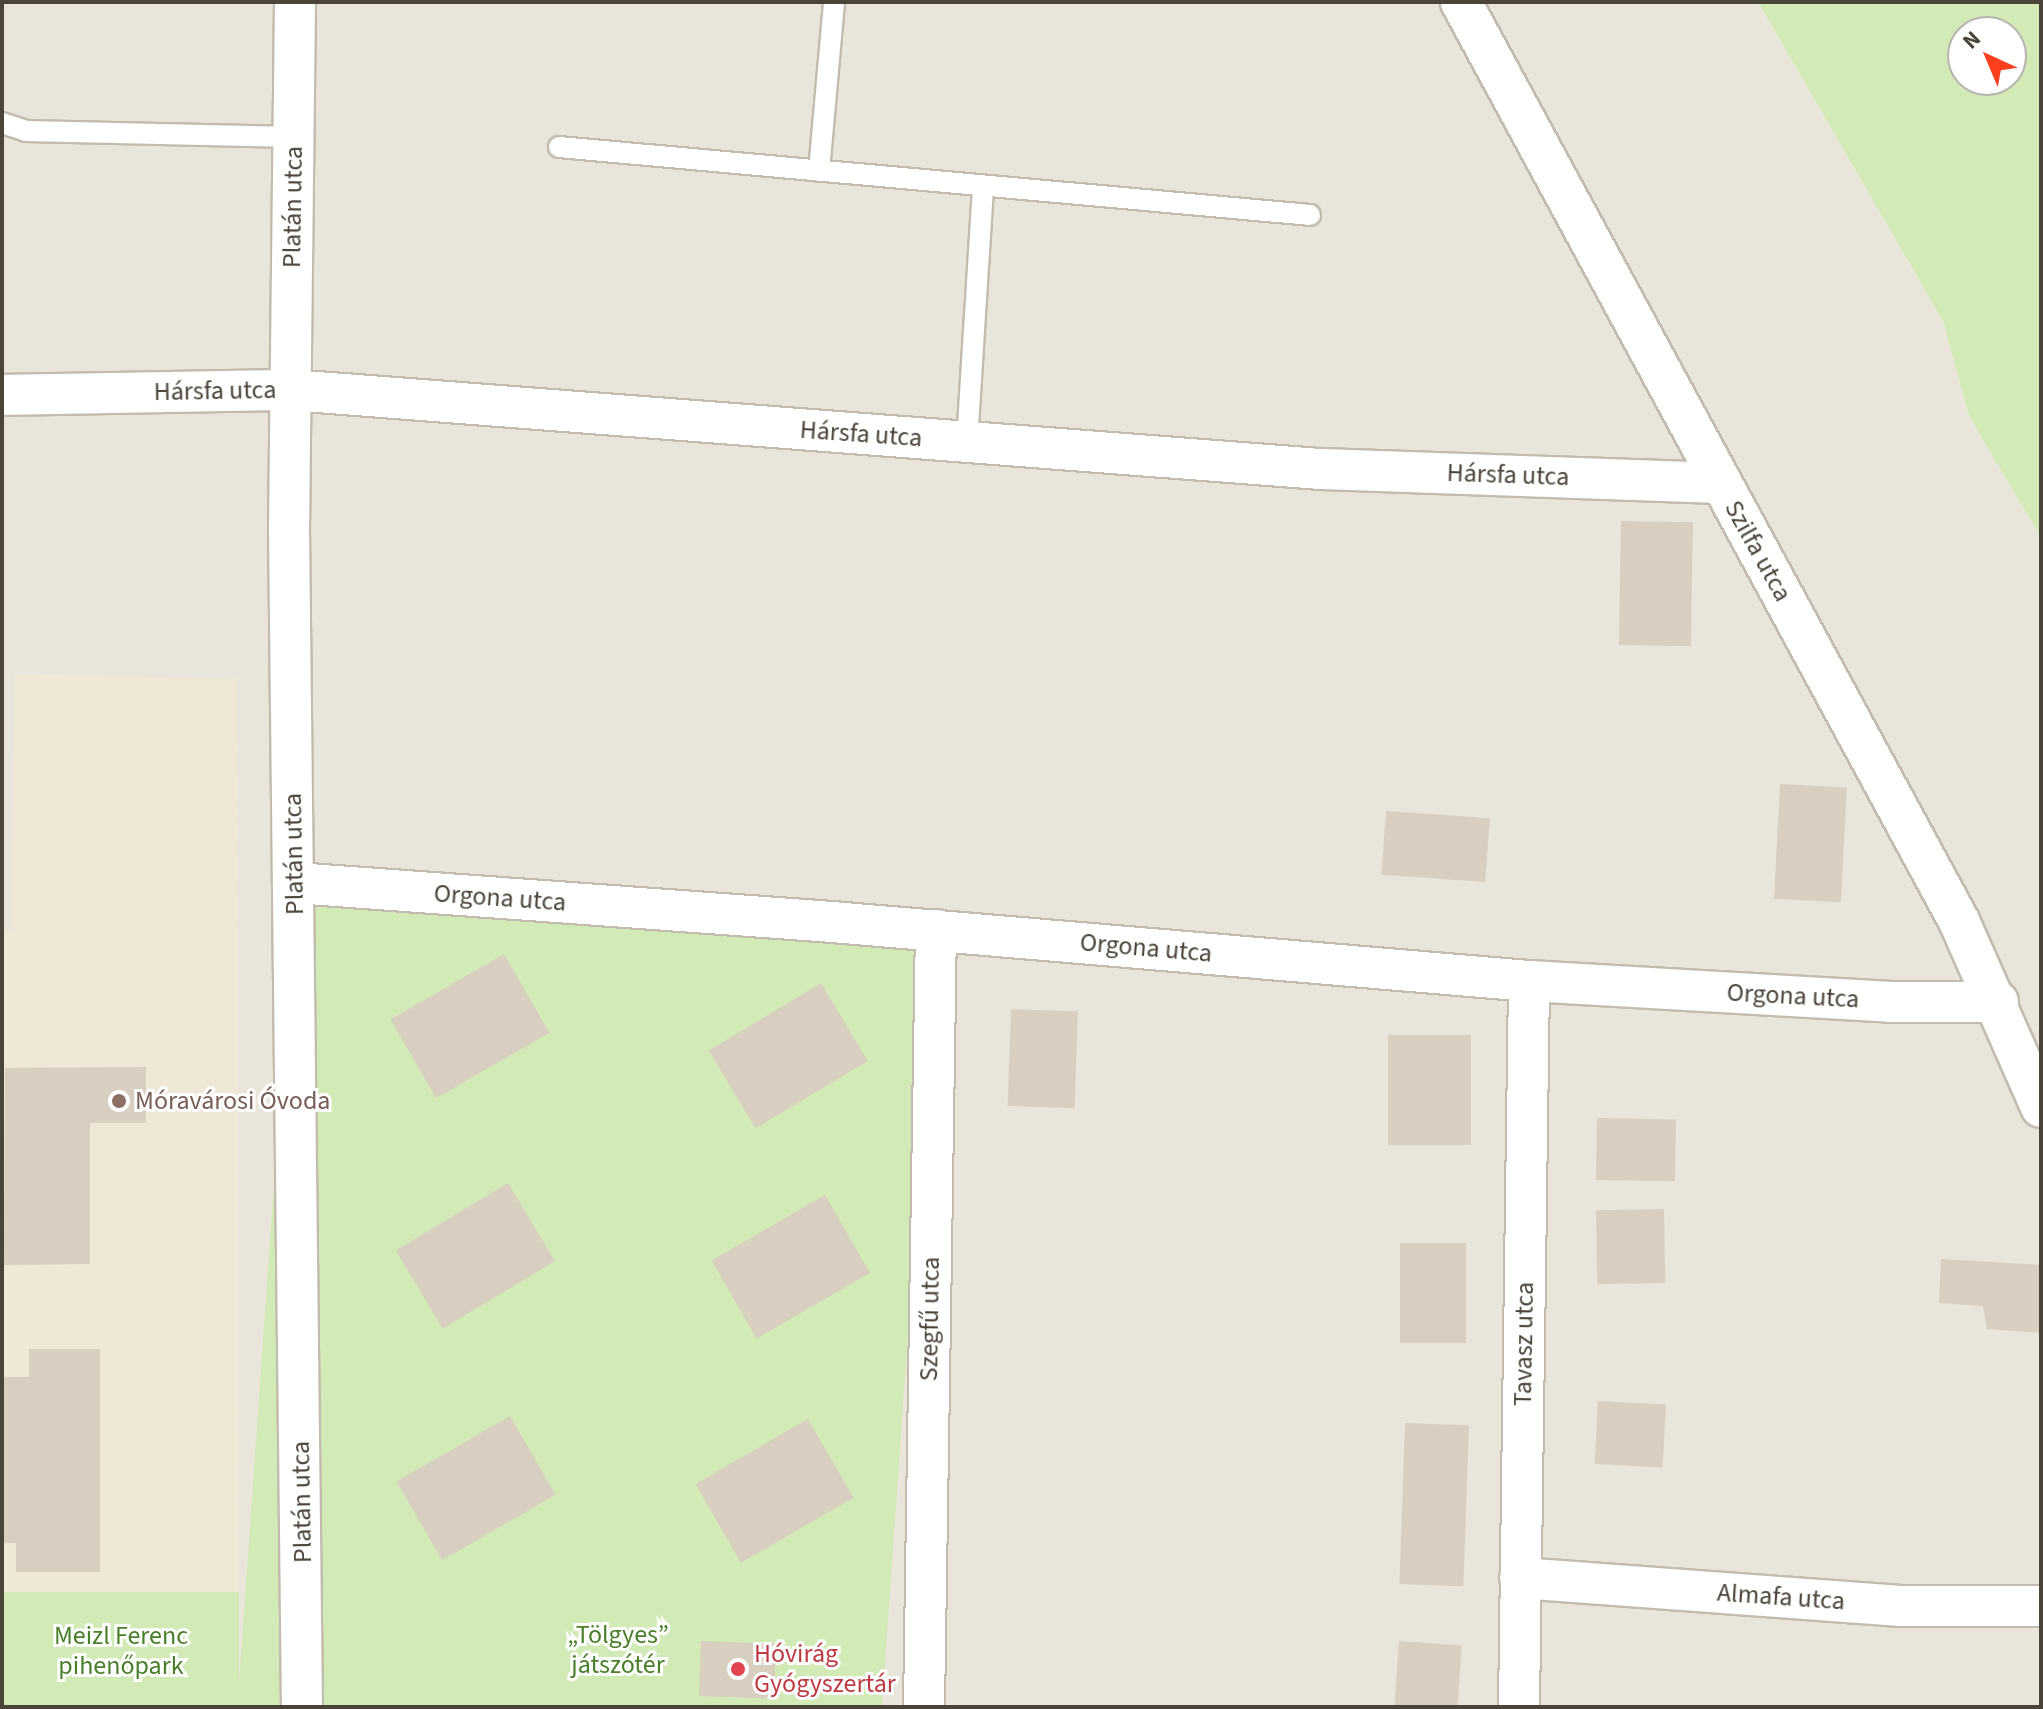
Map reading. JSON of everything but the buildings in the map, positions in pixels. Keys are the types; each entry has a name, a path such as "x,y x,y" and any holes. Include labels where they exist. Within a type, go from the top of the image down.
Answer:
{"street":[{"name":"Platán utca","path":"295,2 291,390 302,1707"},
{"name":"Szilfa utca","path":"1461,2 2018,1022 2041,1107"},
{"name":"Hársfa utca","path":"2,395 291,390 1321,469 1721,483"},
{"name":"Orgona utca","path":"295,883 936,930 1529,981 1891,1002 2018,1022"},
{"name":"Szegfű utca","path":"924,1707 936,930"},
{"name":"Tavasz utca","path":"1519,1707 1529,981"},
{"name":"Almafa utca","path":"1520,1578 1901,1606 2041,1606"}],"lane":[{"path":"819,171 834,2"},
{"path":"2,123 26,131 294,137"},
{"path":"559,147 1310,215"},
{"path":"967,442 983,186"}],"shaded area":[{"path":"2,2 1758,2 1943,321 1969,416 2041,537 2041,1707 2,1707"},
{"name":"Móravárosi Óvoda","path":"15,674 238,679 239,1594 2,1592 2,931 12,930"}],"green space":[{"path":"1758,2 2041,2 2041,537 1969,416 1943,321"},
{"name":"„Tölgyes” játszótér","path":"295,883 936,928 882,1707 238,1705"},
{"name":"Meizl Ferenc pihenőpark","path":"2,1592 239,1592 239,1707 2,1707"}],"place":[{"name":"Móravárosi Óvoda","path":"119,1101"},
{"name":"Hóvirág Gyógyszertár","path":"738,1669"}]}
